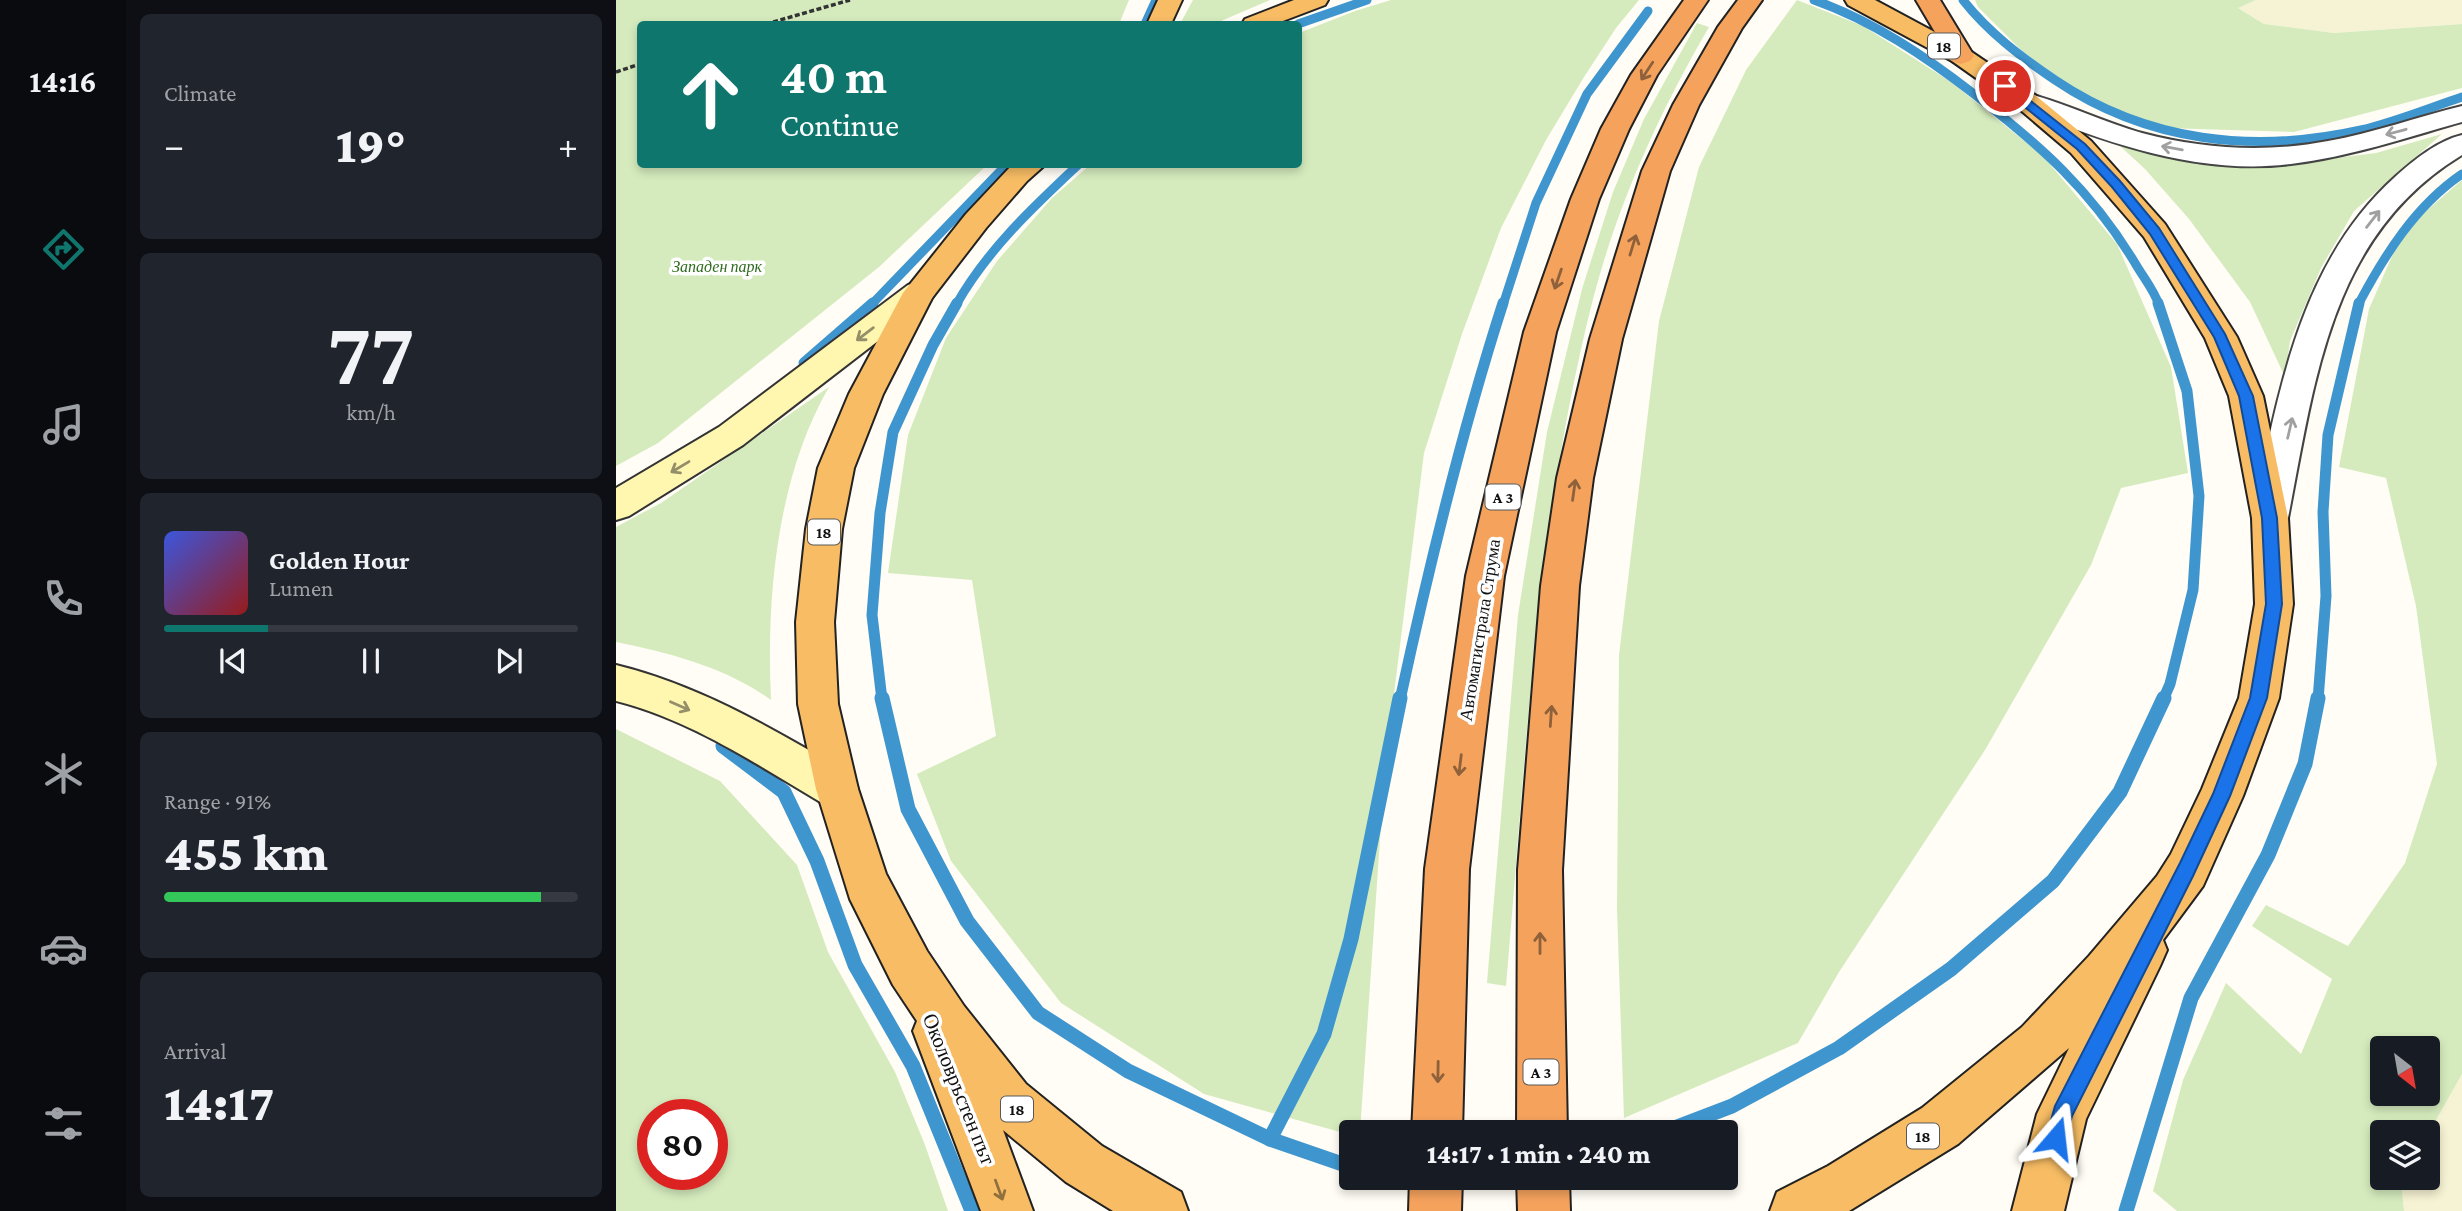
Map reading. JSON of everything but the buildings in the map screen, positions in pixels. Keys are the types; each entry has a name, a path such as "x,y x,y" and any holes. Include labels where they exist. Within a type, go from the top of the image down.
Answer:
{"highway":[{"path":"1160,21 1170,0"},
{"path":"1262,21 1316,0"},
{"name":"18","path":"1857,0 1961,56 2026,101 2081,147 2155,231 2214,326 2246,396 2270,518 2274,604 2259,698 2221,796 2187,870 2062,1114 2038,1211"},
{"path":"1928,0 1961,56"},
{"name":"Автомагистрала Струма","path":"1437,1120 1447,869 1485,576 1540,332 1585,199 1615,129 1644,75 1691,7"},
{"name":"A 3","path":"1542,1120 1540,870 1560,586 1575,478 1606,339 1656,171 1686,105 1740,13"},
{"name":"18","path":"1027,168 976,221 919,293 861,407 836,468 824,530 814,622 818,691 837,789 866,883 910,968 947,1023 1008,1102 1084,1164 1162,1211"},
{"name":"18","path":"1796,1211 1846,1184 1940,1126 2039,1044 2106,973 2174,892"},
{"name":"Околовръстен път","path":"910,968 969,1108 1007,1211"},
{"path":"1435,1211 1436,1190"},
{"path":"1543,1190 1544,1211"}],"main road":[{"path":"616,506 731,436 919,293"},
{"path":"616,683 637,687 722,724 837,789"}],"street":[{"path":"2026,101 2092,128 2153,145 2208,155 2259,158 2326,150 2462,114"},
{"path":"2270,518 2311,332 2346,254 2385,204 2420,170 2462,143"}],"path":[{"path":"776,21 850,0"},
{"path":"616,72 637,65"}],"shaded area":[{"path":"2256,0 2462,0 2462,24 2334,33 2264,24 2238,8"},
{"path":"2462,1074 2462,1211 2404,1211 2402,1190 2440,1190 2440,1120 2436,1120"}],"green space":[{"name":"Западен парк","path":"616,0 1129,0 1120,21 637,21 637,168 984,168 879,267 658,443 616,466"},
{"path":"1193,0 1270,0 1221,21 1182,21"},
{"path":"1391,0 1639,0 1616,28 1584,77 1546,140 1501,228 1462,334 1424,453 1385,766 1361,1120 1339,1120 1339,1132 1204,1094 1061,1003 951,861 917,774 996,736 972,580 888,573 908,435 946,338 997,261 1052,198 1087,168 1302,168 1302,32"},
{"path":"1797,0 1863,26 1951,82 2043,156 2117,244 2171,367 2188,473 2121,488 2091,565 1985,750 1839,972 1798,1043 1624,1118 1617,909 1619,655 1659,321 1699,167 1746,70"},
{"path":"1975,0 2256,0 2238,8 2264,24 2334,33 2462,24 2462,88 2294,132 2165,128 2089,100 2023,52 1978,7"},
{"path":"1697,23 1709,27 1657,125 1628,193 1603,263 1574,383 1558,469 1536,641 1506,986 1487,983 1518,615 1547,432 1582,289 1613,192 1644,119"},
{"path":"2442,134 2354,211 2321,268 2290,341 2285,377 2250,302 2189,219 2145,169 2120,146 2188,161 2255,168 2376,153"},
{"path":"2462,180 2462,1074 2436,1120 2370,1120 2370,1190 2402,1190 2404,1211 2177,1211 2153,1191 2183,1080 2226,983 2301,1054 2332,979 2252,926 2266,905 2348,946 2405,863 2437,764 2416,606 2386,478 2339,467 2369,309 2403,231"},
{"path":"829,387 811,422 786,498 773,579 771,700 716,670 657,651 616,642 616,527 661,503"},
{"path":"616,729 720,781 797,865 828,952 895,1072 948,1211 616,1211"}],"waterway":[{"path":"1146,21 1156,0"},
{"path":"1302,23 1367,0"},
{"path":"1814,0 1878,29 1937,66 2043,151 2101,213 2159,305"},
{"path":"1963,0 1983,23 2018,53 2090,101 2126,117 2202,137 2241,141 2321,137 2374,127 2462,97"},
{"path":"1503,305 1536,203 1587,94 1648,11"},
{"path":"873,303 1003,168"},
{"path":"956,305 996,248 1075,168"},
{"path":"2359,303 2402,233 2430,201 2462,174"},
{"path":"804,363 873,303"},
{"path":"882,700 872,615 880,513 893,432 933,345 957,303"},
{"path":"1400,700 1447,500 1503,303"},
{"path":"2158,303 2187,391 2199,496 2193,590 2170,684 2163,700"},
{"path":"2318,700 2326,596 2323,512 2328,435 2359,303"},
{"path":"882,698 908,809 967,921 1038,1013 1128,1071 1270,1139"},
{"path":"1270,1139 1324,1034 1351,939 1400,698"},
{"path":"1695,1120 1732,1106 1839,1048 1951,969 2053,881 2120,792 2164,698"},
{"path":"2126,1211 2191,998 2268,855 2305,764 2318,698"},
{"path":"723,746 784,792 817,861 855,965 913,1066 972,1211"},
{"path":"1270,1139 1339,1163"}],"route":[{"path":"2005,86 2081,147 2116,184 2155,231 2189,283 2221,337 2246,396 2258,446 2270,518 2274,604 2259,698 2221,796 2187,870 2062,1114 2056,1138"}]}
